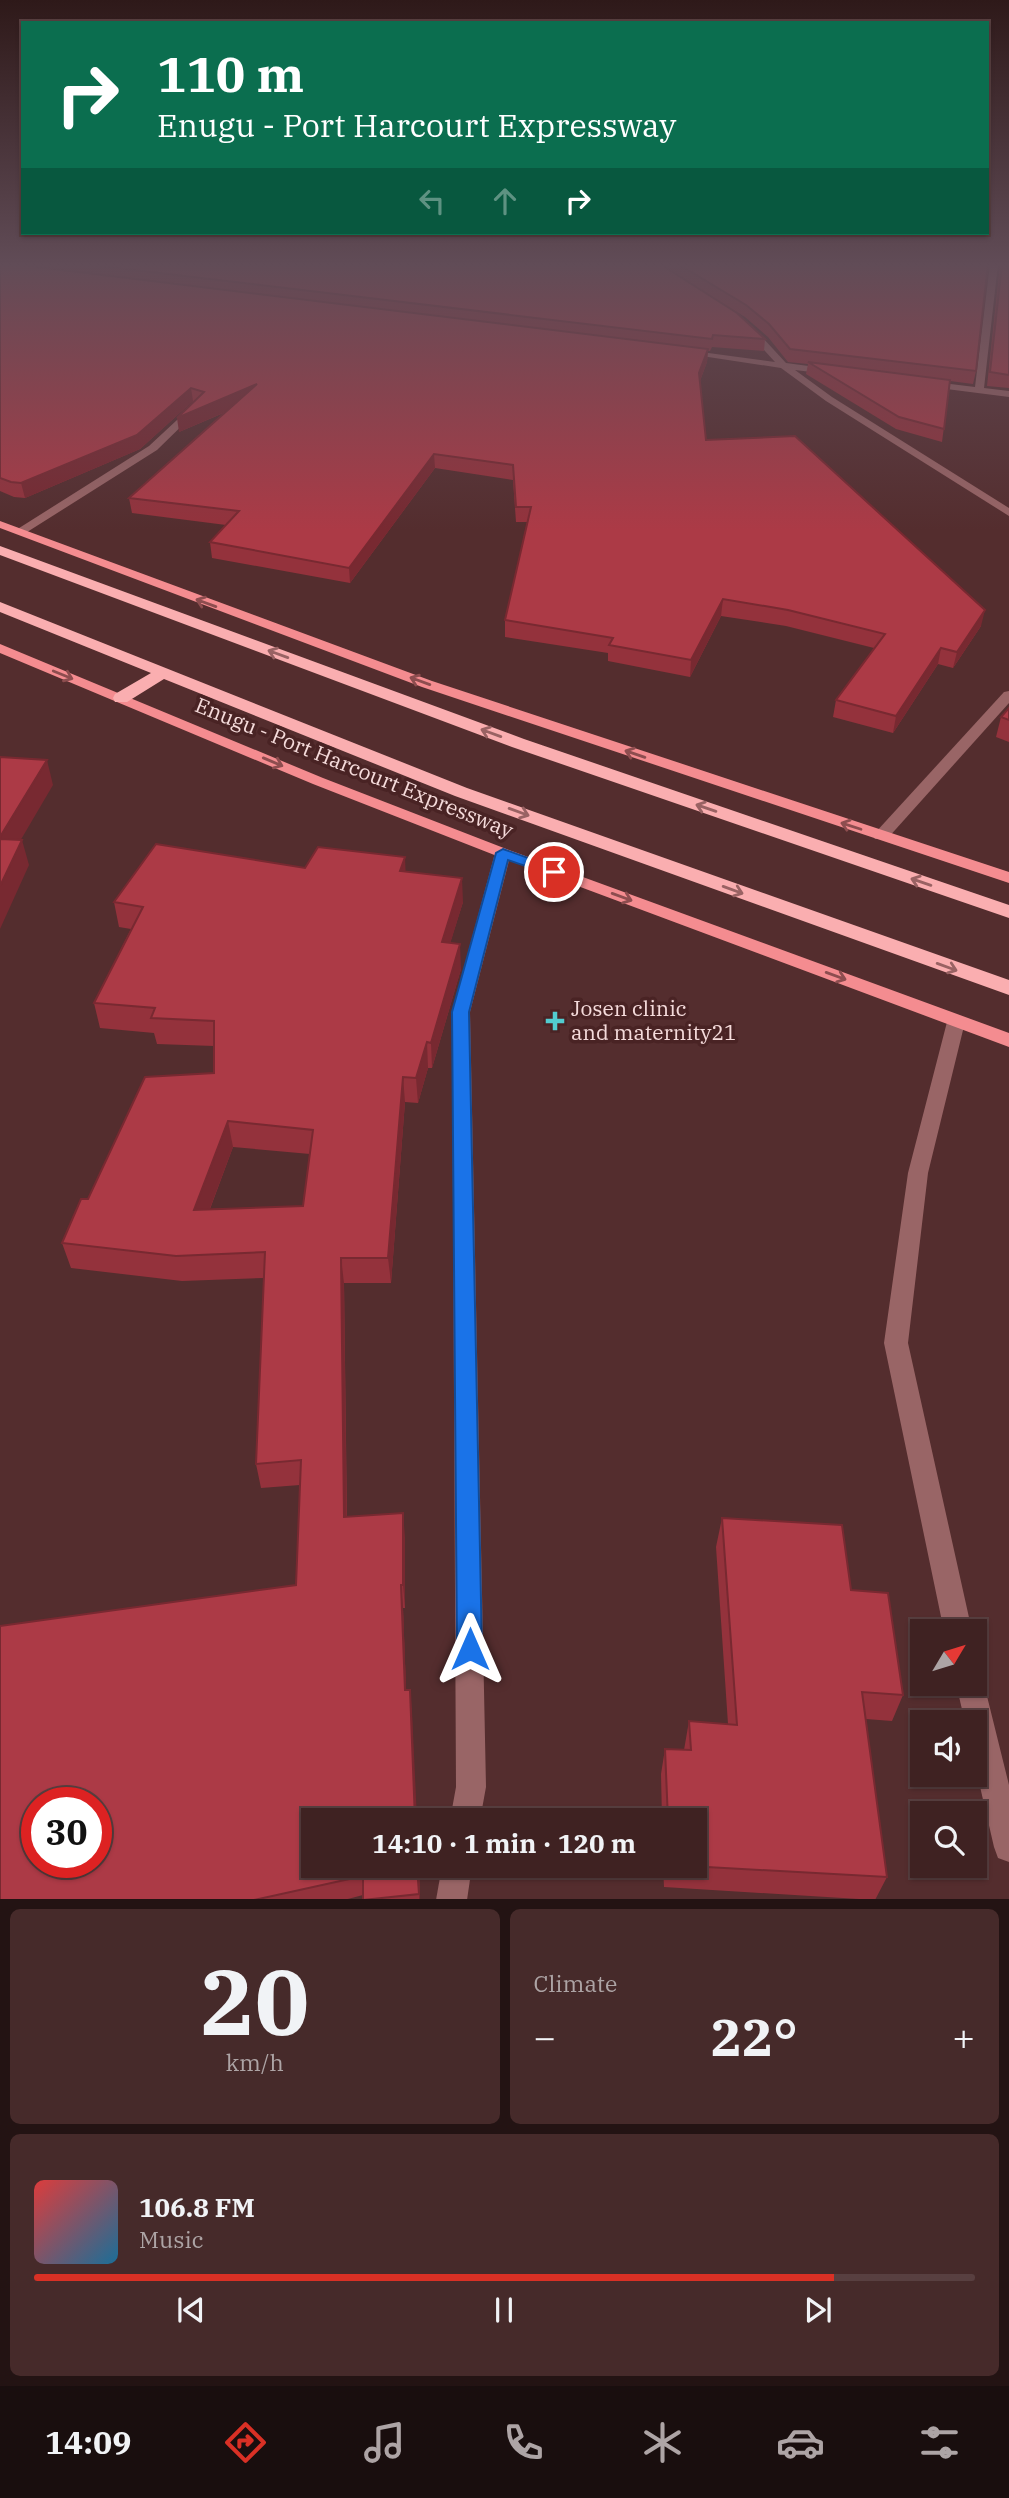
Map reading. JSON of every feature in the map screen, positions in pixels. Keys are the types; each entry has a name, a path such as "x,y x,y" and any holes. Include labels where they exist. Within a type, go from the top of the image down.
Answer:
{"highway":[{"path":"0,550 518,743 1009,912"},
{"name":"Enugu - Port Harcourt Expressway","path":"0,607 461,792 1009,988"},
{"path":"121,698 164,672"}],"main road":[{"path":"0,524 427,684 1009,878"},
{"name":"Enugu - Port Harcourt Expressway","path":"0,648 318,781 503,853 1009,1040"}],"street":[{"path":"679,353 835,372"},
{"path":"772,353 783,366 829,399 1009,513"},
{"path":"979,390 983,353"},
{"path":"914,382 1009,394"},
{"path":"20,532 153,448 198,405"},
{"path":"881,836 1009,695"},
{"path":"468,1808 471,1787 461,1012 503,853"},
{"path":"955,1619 896,1343 918,1172 956,1022"},
{"path":"974,1696 1009,1847"},
{"path":"451,1899 455,1878"}],"building":[{"path":"0,353 707,353 699,373 706,440 795,436 985,610 957,652 941,648 896,716 836,700 885,634 788,610 723,599 691,660 609,645 613,638 505,620 531,507 516,507 513,465 434,454 349,568 210,542 239,511 129,498 257,384 177,418 204,392 191,388 137,435 21,483 0,478"},
{"path":"821,353 978,353 976,371"},
{"path":"992,353 1009,353 1009,375 990,372"},
{"path":"808,362 950,380 944,429 899,417"},
{"path":"1009,708 1009,720 1001,717"},
{"path":"0,757 47,760 0,837"},
{"path":"0,839 22,840 0,886"},
{"path":"156,844 305,868 318,847 405,857 400,871 462,878 442,942 460,944 431,1043 427,1042 416,1078 403,1077 388,1258 341,1258 344,1517 403,1513 401,1585 405,1690 410,1690 415,1808 301,1808 301,1878 354,1878 259,1899 0,1899 0,1626 296,1585 301,1460 256,1464 265,1252 176,1256 62,1243 81,1199 88,1199 145,1077 214,1073 214,1021 151,1018 155,1008 94,1003 143,907 114,902","holes":["228,1121 313,1130 303,1206 194,1210"]},
{"path":"722,1518 842,1525 851,1590 888,1593 903,1695 862,1692 887,1877 707,1867 707,1808 667,1808 665,1749 691,1750 689,1721 737,1725"},
{"path":"363,1878 418,1878 419,1894 363,1899"}],"place":[{"name":"Josen clinic and maternity21","path":"555,1021"}],"route":[{"path":"470,1649 461,1012 503,853 554,872"}]}
